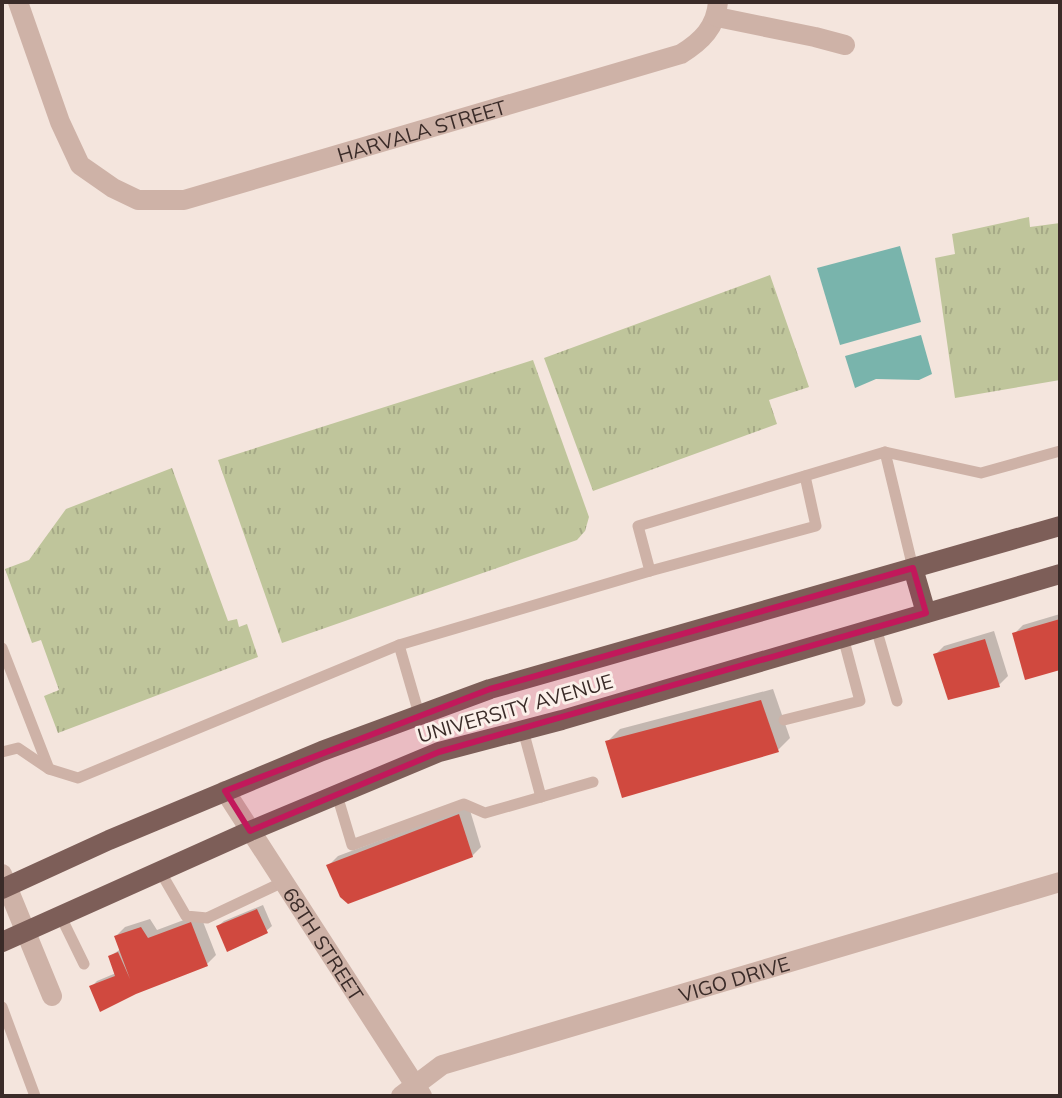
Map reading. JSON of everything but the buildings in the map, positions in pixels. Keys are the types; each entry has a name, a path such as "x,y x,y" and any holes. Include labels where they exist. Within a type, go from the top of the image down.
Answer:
{"main road":[{"name":"UNIVERSITY AVENUE","path":"4,883 322,751 490,689 1060,526"},
{"path":"913,568 926,613"},
{"name":"UNIVERSITY AVENUE","path":"2,942 250,831 439,752 1060,574"}],"street":[{"name":"HARVALA STREET","path":"18,2 60,122 80,165 113,188 138,200 184,200 681,54 701,39 717,10"},
{"path":"717,10 845,45"},
{"name":"68TH STREET","path":"225,791 412,1093"},
{"name":"VIGO DRIVE","path":"412,1093 442,1065 1060,882"},
{"path":"4,883 52,996"}],"lane":[{"path":"650,571 638,526 885,452 981,473 1060,451"},
{"path":"885,452 913,568"},
{"path":"2,752 18,748 49,769 78,778 399,645 816,526 805,476"},
{"path":"876,628 897,701"},
{"path":"784,720 860,701 843,637"},
{"path":"399,645 419,714"},
{"path":"2,648 49,769"},
{"path":"523,730 541,797"},
{"path":"337,795 352,845 464,804 485,813 593,782"},
{"path":"160,871 186,916 207,918 283,882"},
{"path":"60,915 84,964"},
{"path":"2,1007 35,1096"}],"highlighted area":[{"path":"913,568 926,613 439,752 250,831 225,791 490,689"}],"green space":[{"path":"1029,217 1030,227 1060,223 1060,380 955,398 935,258 955,254 952,234"},
{"path":"770,275 809,387 769,400 777,424 593,491 544,358"},
{"path":"533,360 589,517 585,531 577,540 282,643 218,460"},
{"path":"172,468 228,621 237,619 239,627 247,624 258,657 58,733 44,696 59,690 41,640 32,643 5,569 29,560 66,509"}],"water":[{"path":"900,246 921,322 840,345 817,268"},
{"path":"921,335 932,374 919,380 876,379 855,388 845,356"}]}
